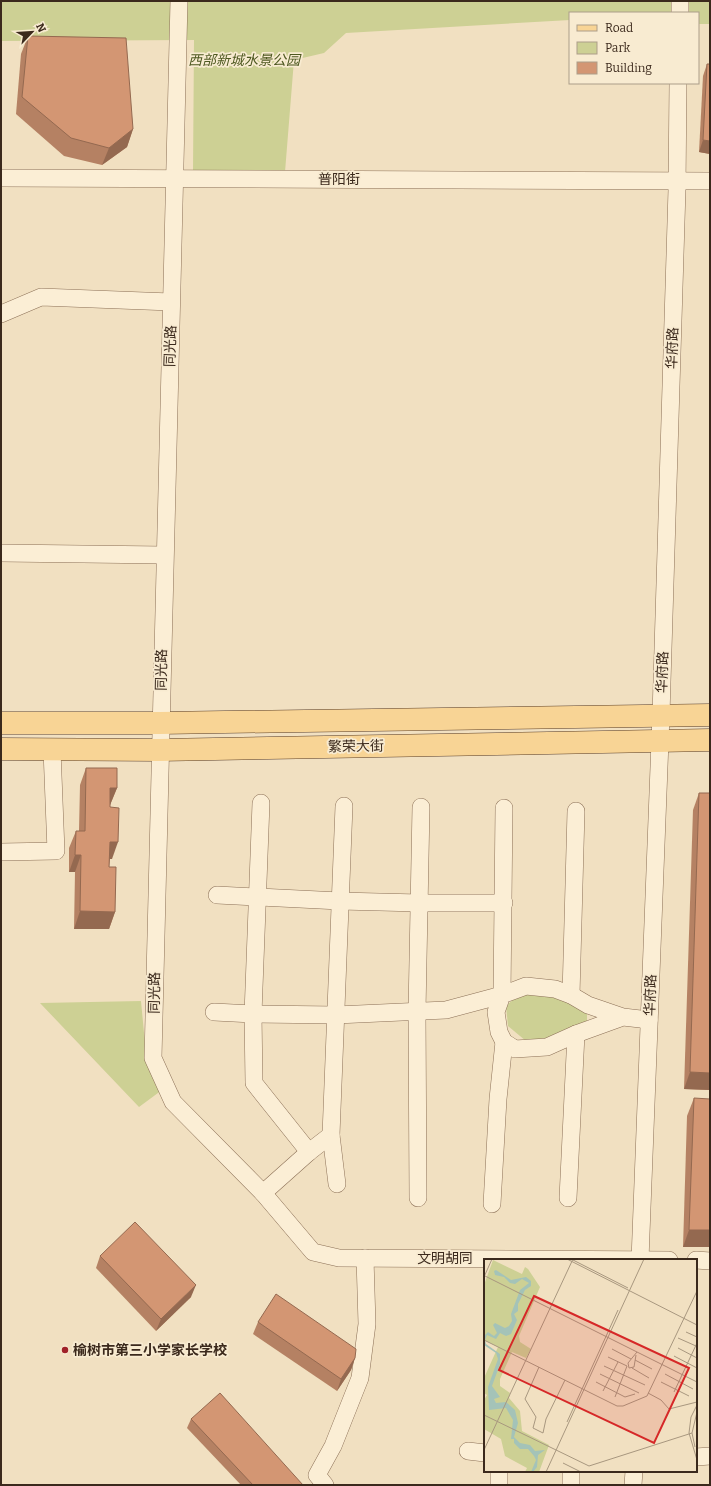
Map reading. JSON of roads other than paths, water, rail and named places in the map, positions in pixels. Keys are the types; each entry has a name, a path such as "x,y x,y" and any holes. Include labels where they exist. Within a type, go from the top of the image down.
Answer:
{"main road":[{"name":"繁荣大街","path":"1,723 160,723 710,715"},
{"name":"繁荣大街","path":"1,749 159,750 710,740"}],"street":[{"name":"同光路","path":"179,1 152,1058 173,1102 263,1193 313,1252 339,1258"},
{"path":"680,1 680,12"},
{"name":"华府路","path":"640,1259 661,715 677,181 678,84"},
{"name":"普阳街","path":"1,178 710,181"},
{"path":"1,314 41,297 171,302"},
{"path":"1,553 164,555"},
{"path":"1,852 56,851 52,750"},
{"path":"261,803 253,1014 254,1083 309,1152"},
{"path":"337,1184 331,1135 344,806"},
{"path":"418,1198 417,1011 421,807"},
{"path":"492,1204 498,1099 504,1042 499,1032 496,1012 502,995 504,808"},
{"path":"571,995 576,811"},
{"path":"217,895 419,903 504,902"},
{"path":"214,1012 336,1015 446,1010 502,995 526,986 555,989 571,995 588,1005 623,1017 649,1020"},
{"path":"504,1042 515,1048 546,1047 576,1034 623,1017"},
{"path":"568,1198 576,1034"},
{"path":"263,1193 309,1152 331,1135"},
{"name":"文明胡同","path":"339,1258 503,1259"},
{"path":"326,1485 317,1475 333,1446 360,1378 366,1324 366,1258"},
{"path":"697,1260 710,1261"},
{"path":"468,1451 484,1453"},
{"path":"697,1457 710,1456"},
{"path":"499,1472 499,1485"},
{"path":"571,1472 571,1485"},
{"path":"633,1485 634,1472"}],"place":[{"name":"榆树市第三小学家长学校","path":"65,1350"}],"park label":[{"name":"西部新城水景公园","path":"244,60"}]}
